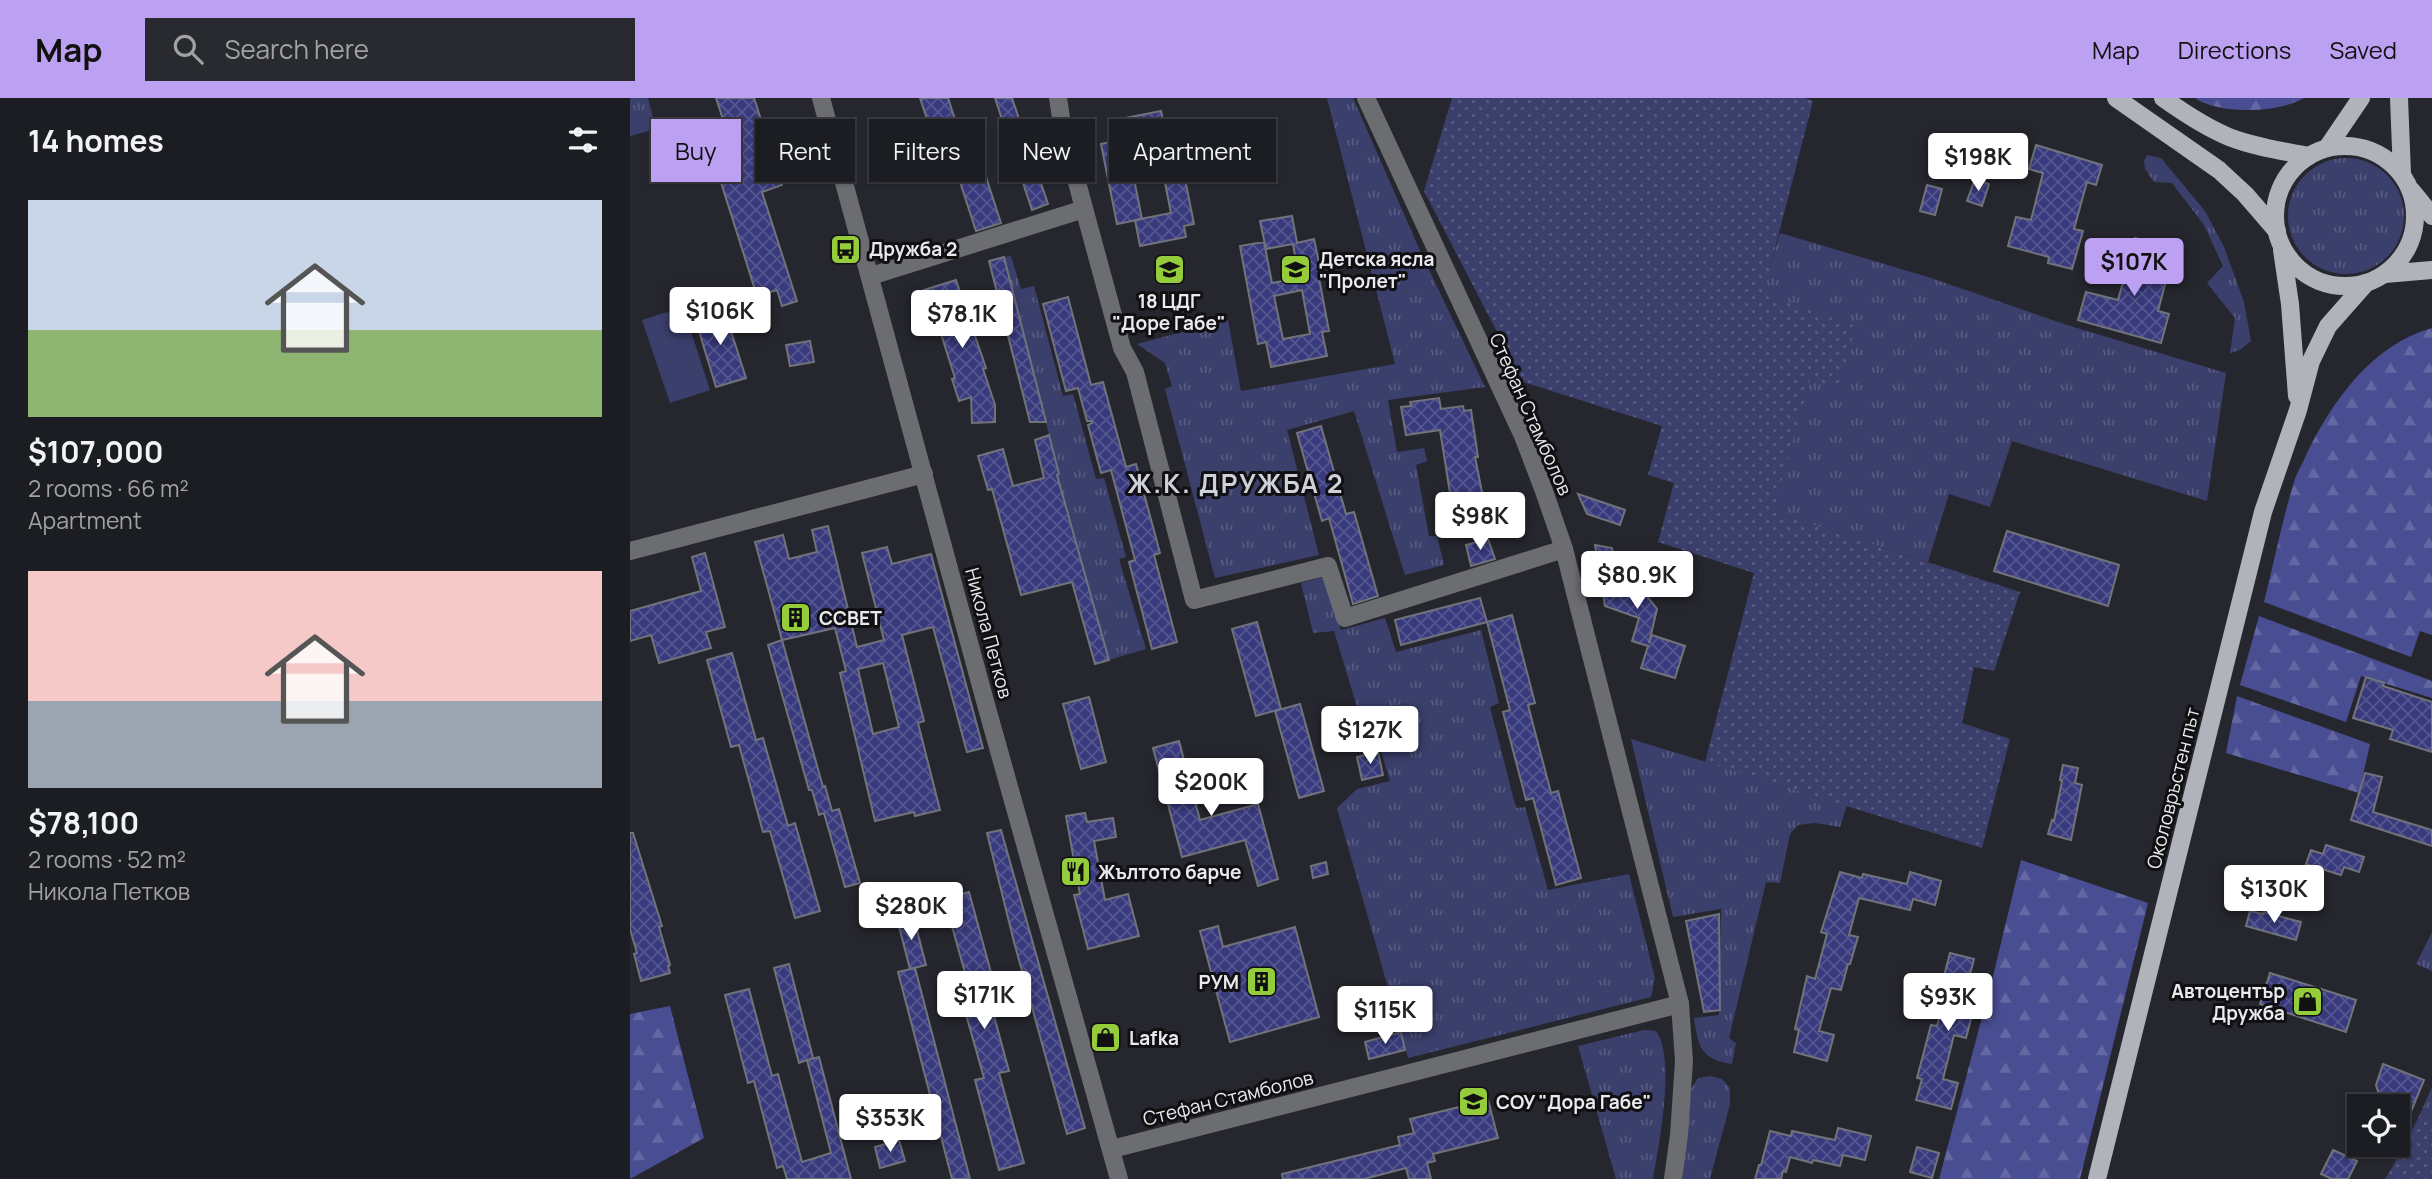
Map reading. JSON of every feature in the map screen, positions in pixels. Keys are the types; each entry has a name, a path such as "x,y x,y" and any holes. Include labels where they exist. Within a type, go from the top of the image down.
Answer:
{"main road":[{"path":"2116,98 2219,170 2245,194 2279,237 2293,262 2310,276 2337,285 2352,286 2385,274 2432,270"},
{"path":"2163,98 2193,119 2230,138 2309,156"},
{"path":"2327,148 2361,98"},
{"path":"2385,274 2406,250 2413,235 2415,219 2414,203 2405,181 2399,98"},
{"path":"2279,237 2275,216 2281,188 2288,175 2309,156 2327,148 2353,146 2366,149 2389,161 2432,216"},
{"name":"Околовръстен път","path":"2279,237 2290,304 2298,410"},
{"name":"Околовръстен път","path":"2097,1179 2263,512 2298,410 2311,361 2328,326 2366,282"}],"street":[{"name":"Никола Петков","path":"821,98 985,701 1119,1179"},
{"path":"1058,98 1063,131 1084,209 1122,348 1135,372 1194,600 1328,566 1345,618 1564,549"},
{"name":"Стефан Стамболов","path":"1366,98 1523,436 1564,549 1680,1004 1684,1061 1673,1179"},
{"path":"871,276 1084,209"},
{"path":"630,551 924,474"},
{"name":"Стефан Стамболов","path":"1112,1149 1680,1004"}],"green space":[{"path":"630,98 648,98 653,119 651,119 651,130 630,136"},
{"path":"1327,98 1353,98 1421,253 1485,387 1388,400 1397,452 1424,448 1427,461 1416,465 1429,536 1437,536 1444,565 1405,575 1354,411 1287,430 1319,555 1215,578 1165,389 1172,386 1165,363 1137,344 1228,320 1241,391 1395,364"},
{"path":"1452,98 1805,98 1813,101 1763,295 1856,326 1838,389 1810,380 1773,512 2020,592 1994,671 1974,667 1962,723 2010,739 1982,848 1705,762 1754,573 1658,542 1674,483 1648,475 1662,426 1523,382 1424,191"},
{"path":"2195,98 2304,98 2280,107 2249,110 2219,107"},
{"path":"2147,155 2161,158 2205,211 2224,247 2244,302 2251,341 2240,350 2230,353 2235,318 2207,283 2223,266 2204,225 2172,183 2154,182 2145,169 2144,161"},
{"path":"2346,158 2368,162 2387,175 2400,194 2404,216 2400,238 2387,257 2368,270 2346,274 2324,270 2305,257 2292,238 2288,216 2292,194 2305,175 2324,162"},
{"path":"1780,233 1928,277 2067,325 2226,373 2207,501 2012,441 1990,507 1949,494 1928,562 1772,512 1810,380 1762,295"},
{"path":"1011,256 1021,289 1034,286 1063,396 1073,394 1096,479 1104,478 1126,557 1119,559 1146,649 1109,660 1062,494 1044,478 1059,474 1004,257"},
{"path":"683,307 710,390 670,403 642,320"},
{"path":"2432,328 2432,635 2420,631 2411,657 2264,602 2295,478 2329,413 2373,361 2410,336"},
{"path":"1323,577 1341,630 1385,618 1396,652 1481,630 1499,703 1490,707 1516,808 1525,807 1548,890 1629,874 1655,978 1651,997 1408,1058 1337,808 1357,789 1390,781 1377,738 1367,740 1334,631 1313,633 1301,583"},
{"path":"2259,616 2432,681 2432,698 2361,676 2346,722 2240,685"},
{"path":"2237,696 2370,744 2359,793 2226,753"},
{"path":"1631,739 1847,805 1840,827 1815,823 1798,825 1790,834 1780,883 1766,882 1729,1038 1736,1043 1732,1064 1707,1055 1697,1037 1694,1018 1719,1015 1721,909 1673,917"},
{"path":"2021,860 2148,903 2080,1179 1939,1179 1993,976"},
{"path":"2432,932 2432,971 2416,964"},
{"path":"670,1006 704,1138 630,1179 630,1014"},
{"path":"1644,1030 1656,1031 1665,1061 1664,1103 1653,1179 1616,1179 1578,1046"},
{"path":"1710,1076 1722,1079 1730,1088 1730,1104 1710,1179 1682,1179 1691,1089 1698,1078"},
{"path":"2432,1087 2432,1120 2421,1112"},
{"path":"2421,1112 2432,1120 2432,1179 2385,1179 2398,1157 2410,1157 2410,1135"}],"building":[{"path":"716,98 754,98 761,119 755,119 755,182 781,182 782,185 762,192 797,301 782,306 777,290 757,296 721,182 741,182 741,119 723,119"},
{"path":"920,98 948,98 955,119 927,119"},
{"path":"995,98 1012,98 1019,119 1002,119"},
{"path":"1161,111 1163,119 1120,119"},
{"path":"1109,142 1109,182 1135,182 1142,219 1171,213 1165,182 1186,182 1194,224 1184,226 1186,237 1140,246 1135,220 1117,224 1101,144"},
{"path":"2036,145 2102,165 2096,185 2087,182 2074,229 2083,231 2072,269 2048,263 2049,257 2008,246 2016,217 2031,220 2043,173 2029,169"},
{"path":"985,174 1001,223 976,231 960,182 985,182"},
{"path":"1975,179 1989,184 1982,206 1967,201"},
{"path":"1023,182 1041,182 1048,204 1032,210"},
{"path":"1927,185 1942,189 1935,215 1920,211"},
{"path":"1292,216 1297,243 1314,239 1329,331 1322,332 1327,356 1271,367 1266,342 1258,344 1240,246 1264,242 1272,283 1299,278 1293,244 1266,249 1260,221","holes":["1302,290 1310,334 1283,339 1274,296"]},
{"path":"2135,238 2149,242 2147,248 2159,251 2157,259 2171,262 2158,311 2169,314 2161,343 2078,320 2086,292 2118,300"},
{"path":"1004,257 1046,422 1030,422 989,261"},
{"path":"956,280 986,368 983,369 995,405 995,422 972,423 971,397 959,401 952,379 955,378 924,290"},
{"path":"1068,297 1091,385 1103,382 1126,467 1136,464 1160,553 1154,555 1177,642 1152,649 1129,562 1135,560 1111,470 1101,473 1088,425 1092,421 1087,421 1078,388 1066,391 1043,304"},
{"path":"723,306 746,378 716,387 694,315"},
{"path":"810,341 814,362 790,366 786,345"},
{"path":"1439,398 1441,409 1463,406 1464,411 1471,410 1478,457 1475,457 1486,512 1458,516 1456,506 1448,507 1446,493 1450,493 1440,430 1406,435 1401,407 1411,406 1410,402"},
{"path":"1321,426 1346,514 1354,512 1378,596 1353,604 1329,518 1322,521 1297,433"},
{"path":"1049,435 1059,474 1057,475 1109,660 1095,664 1072,582 1021,595 992,489 988,490 978,456 1003,449 1013,486 1044,478 1035,440"},
{"path":"1578,494 1625,510 1620,525 1587,514"},
{"path":"828,526 857,647 884,640 862,553 887,547 892,564 931,554 983,748 967,752 933,627 902,635 924,721 918,723 940,810 915,816 914,812 875,821 840,673 846,671 835,628 782,640 755,542 783,535 789,559 817,552 812,530","holes":["883,663 899,727 873,734 858,669"]},
{"path":"2007,531 2119,565 2108,606 1994,571"},
{"path":"1488,539 1495,559 1471,566 1466,545"},
{"path":"1595,545 1612,548 1613,552 1627,557 1630,577 1640,576 1643,591 1657,609 1649,643 1652,635 1685,646 1675,678 1641,668 1648,646 1632,641 1639,618 1605,606"},
{"path":"705,553 725,627 706,632 711,648 659,663 651,635 630,641 630,611 701,591 692,557"},
{"path":"1480,598 1487,622 1401,645 1395,620"},
{"path":"1512,615 1535,703 1528,705 1551,793 1558,791 1581,878 1556,885 1533,798 1526,800 1503,712 1510,710 1487,622"},
{"path":"1257,622 1281,709 1256,716 1232,629"},
{"path":"782,640 823,787 825,786 832,811 839,809 860,883 845,887 824,813 819,815 812,790 809,790 768,645"},
{"path":"732,653 756,740 763,738 788,826 795,823 820,911 795,918 770,831 763,832 739,745 731,747 707,660"},
{"path":"2366,677 2384,683 2383,686 2432,702 2432,752 2390,739 2393,730 2353,718"},
{"path":"1089,697 1106,762 1081,769 1063,704"},
{"path":"1300,704 1324,791 1299,798 1275,711"},
{"path":"1179,741 1200,820 1258,804 1278,879 1258,886 1245,840 1182,857 1153,748"},
{"path":"1378,752 1383,775 1362,780 1357,757"},
{"path":"2063,765 2078,768 2075,783 2082,785 2071,840 2048,834 2052,820 2054,821"},
{"path":"2365,773 2382,777 2373,812 2432,830 2432,846 2351,820"},
{"path":"1085,813 1087,822 1113,818 1116,837 1094,841 1105,900 1128,894 1139,936 1088,949 1074,895 1080,894 1066,816"},
{"path":"1001,830 1085,1128 1067,1134 987,833"},
{"path":"630,833 633,833 662,926 659,927 670,965 670,973 641,981 630,929"},
{"path":"2326,845 2364,857 2359,872 2344,867 2341,875 2306,864 2311,850 2323,854"},
{"path":"1326,862 1328,874 1313,878 1311,866"},
{"path":"1840,872 1907,884 1910,872 1941,881 1935,905 1913,899 1910,910 1859,898 1849,935 1858,937 1850,964 1841,990 1831,988 1819,1031 1834,1035 1827,1061 1794,1052 1799,1030 1795,1029 1807,976 1815,979 1827,934 1821,932"},
{"path":"969,892 993,980 985,983 1009,1071 999,1073 1024,1163 999,1170 975,1080 984,1078 959,990 969,987 944,898"},
{"path":"2250,911 2301,922 2296,940 2246,926"},
{"path":"1719,914 1720,1010 1704,1012 1686,921"},
{"path":"913,915 926,965 910,969 897,919"},
{"name":"РУМ","path":"1218,926 1223,947 1295,927 1319,1017 1230,1042 1200,931"},
{"path":"1950,953 1974,959 1968,982 1980,985 1966,1038 1954,1035 1943,1079 1958,1083 1951,1109 1916,1100 1922,1079 1917,1078 1931,1025 1937,1026 1949,981 1943,980"},
{"path":"789,964 813,1058 808,1060 819,1057 851,1179 787,1179 783,1166 777,1168 754,1081 748,1083 725,995 749,989 772,1076 778,1074 802,1162 831,1153 807,1060 799,1063 774,968"},
{"path":"915,968 970,1179 952,1179 898,972"},
{"name":"Автоцентър Дружба","path":"2270,973 2356,1000 2346,1032 2260,1004"},
{"path":"1401,1032 1405,1050 1369,1059 1365,1042"},
{"path":"2383,1064 2424,1080 2410,1114 2410,1094 2379,1094 2376,1085"},
{"path":"1488,1100 1498,1138 1433,1154 1435,1161 1427,1163 1431,1179 1409,1179 1406,1168 1364,1179 1283,1179 1282,1174 1400,1145 1398,1137 1414,1133 1410,1119"},
{"path":"1838,1128 1871,1136 1865,1160 1843,1155 1840,1166 1790,1157 1781,1179 1755,1179 1770,1131 1791,1136 1792,1131 1835,1140"},
{"path":"899,1140 905,1161 880,1168 875,1147"},
{"path":"1917,1147 1939,1153 1932,1178 1910,1172"},
{"path":"2333,1150 2357,1161 2348,1179 2332,1179 2321,1174"}],"place":[{"name":"Дружба 2","path":"846,249"},
{"name":"18 ЦДГ \"Доре Габе\"","path":"1169,270"},
{"name":"Детска ясла \"Пролет\"","path":"1296,270"},
{"name":"ССВЕТ","path":"796,618"},
{"name":"Жълтото барче","path":"1075,872"},
{"name":"РУМ","path":"1262,982"},
{"name":"Автоцентър Дружба","path":"2308,1002"},
{"name":"Lafka","path":"1106,1038"},
{"name":"СОУ \"Дора Габе\"","path":"1473,1102"}],"district":[{"name":"Ж.К. ДРУЖБА 2","path":"1236,483"}]}
